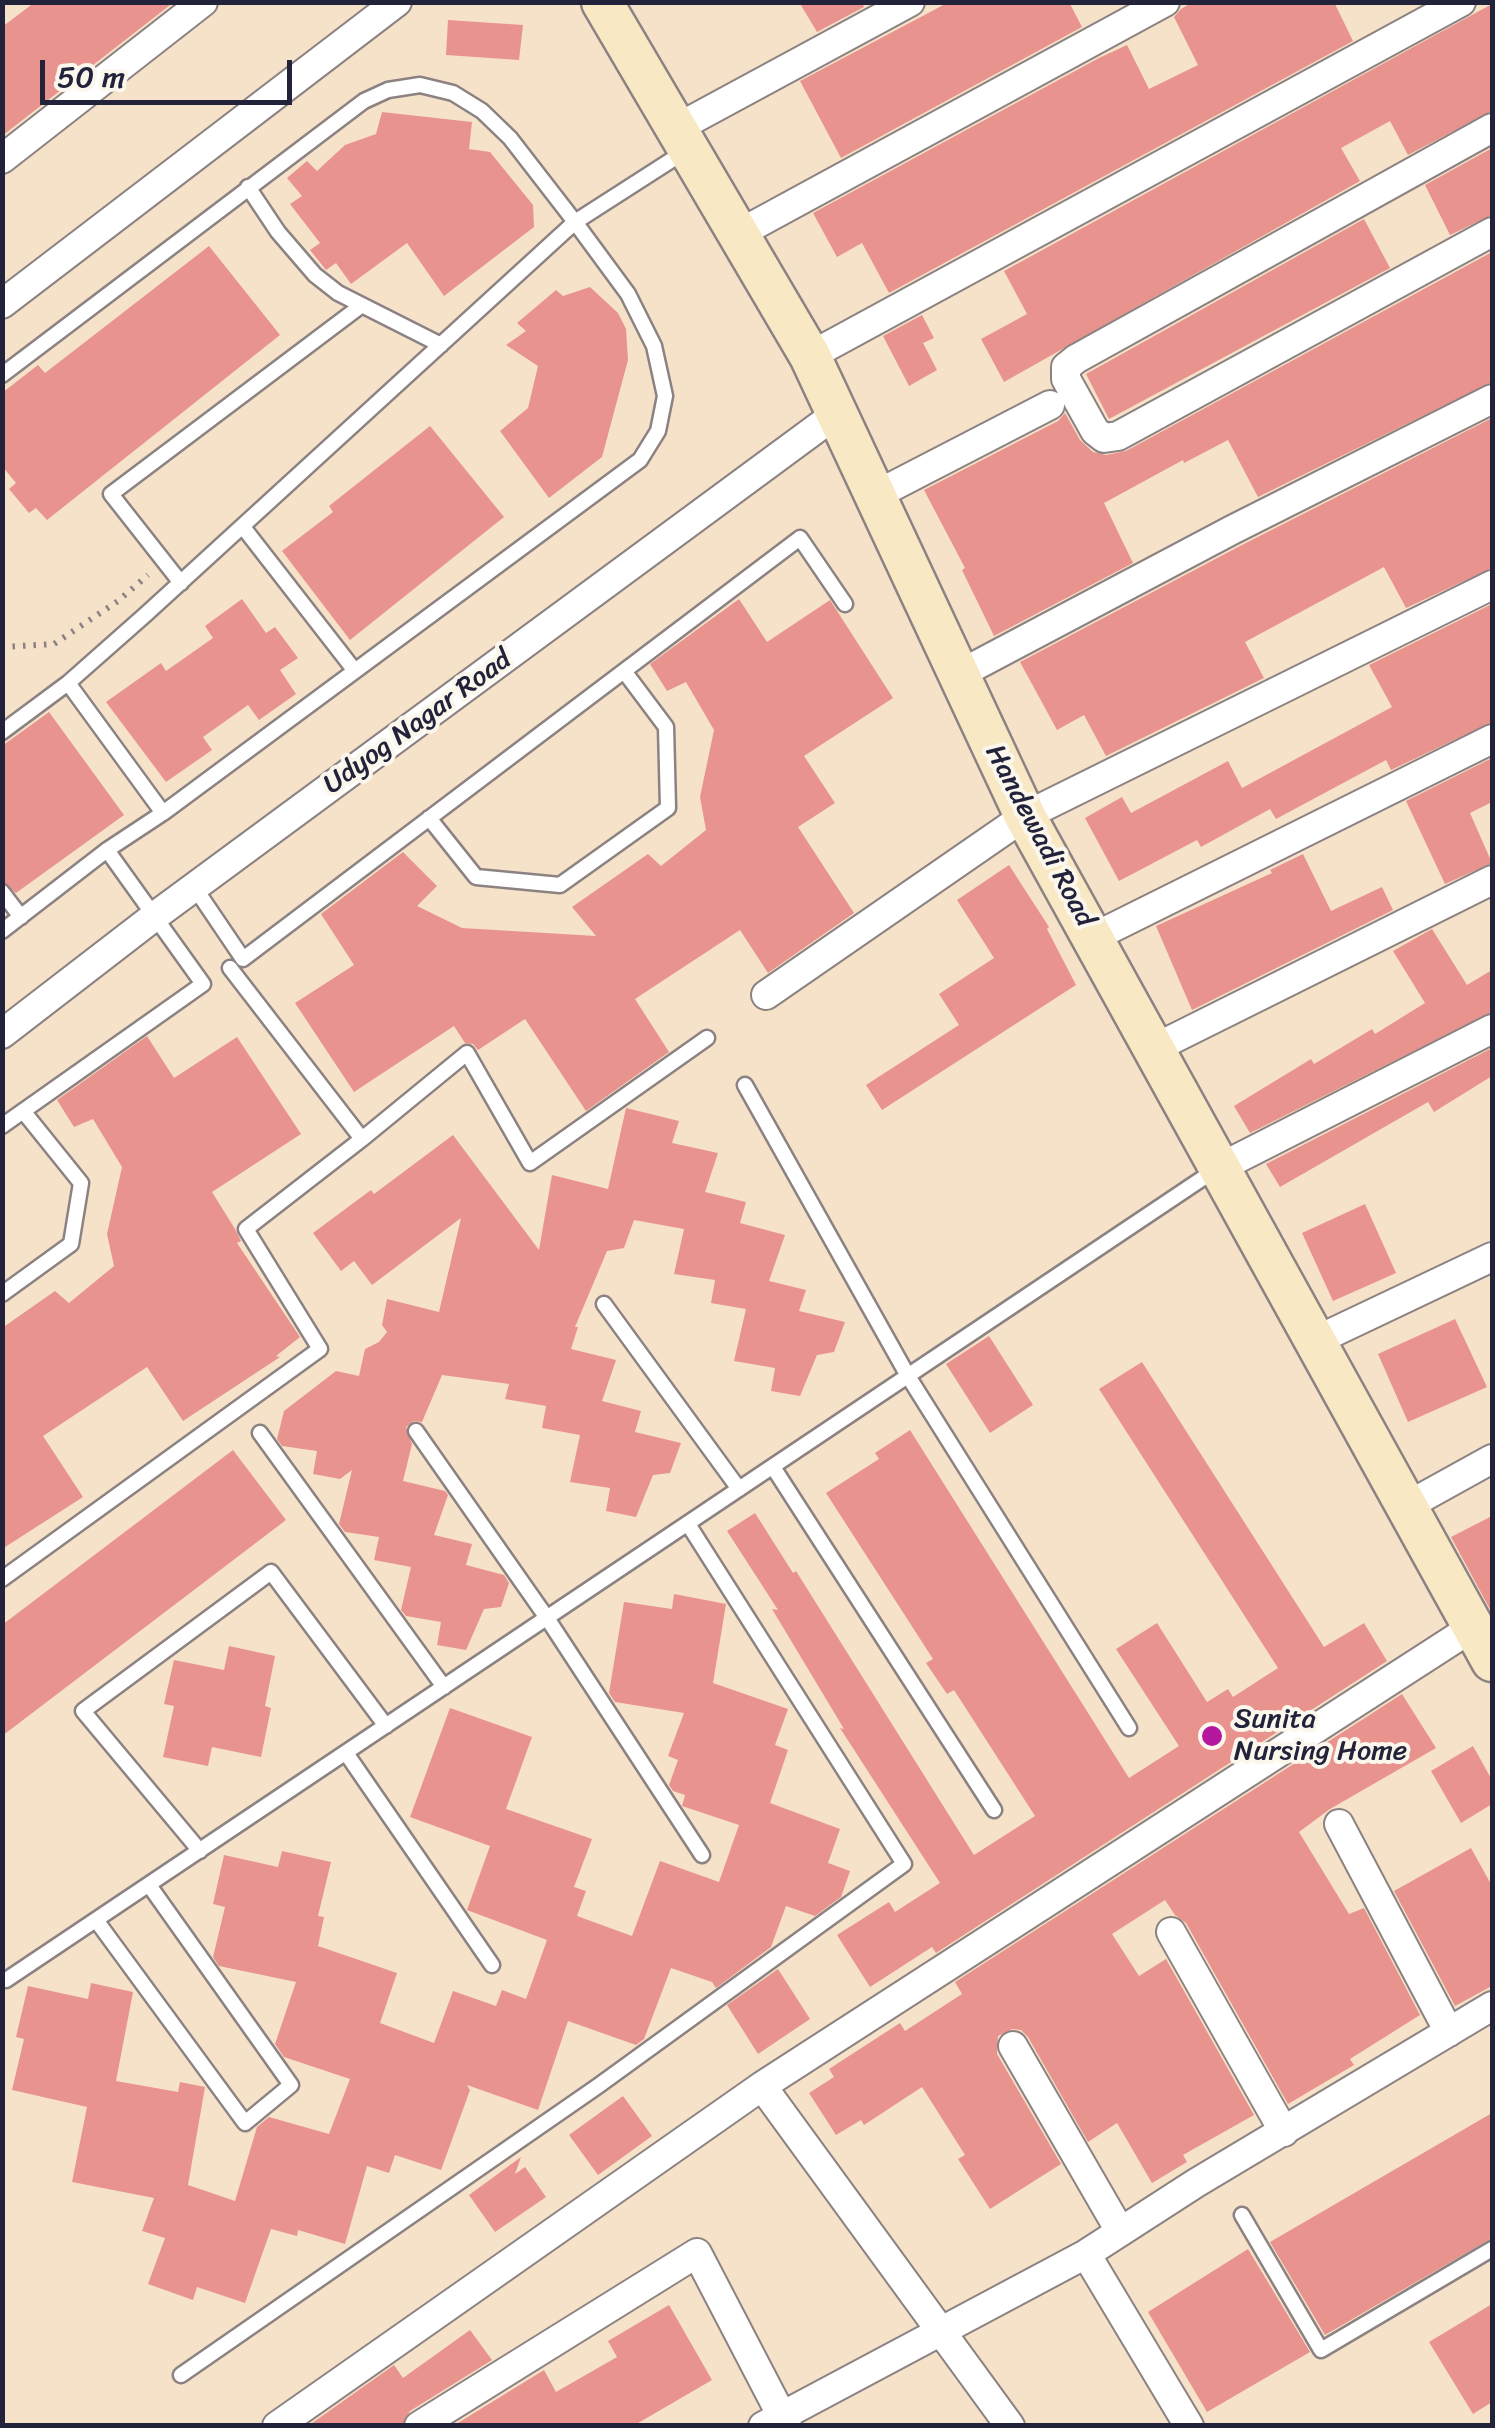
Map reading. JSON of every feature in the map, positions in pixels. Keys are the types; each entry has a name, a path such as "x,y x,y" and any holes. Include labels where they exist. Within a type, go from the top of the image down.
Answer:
{"main road":[{"name":"Handewadi Road","path":"608,5 810,356 1025,816 1486,1645"}],"street":[{"path":"2,159 203,2"},
{"path":"2,304 397,2"},
{"path":"683,138 910,2"},
{"path":"740,233 1165,2"},
{"path":"810,356 1461,2"},
{"path":"1492,128 1076,359 1066,367 1066,378 1095,431 1104,438 1118,436 1492,232"},
{"path":"958,675 1232,530 1492,399"},
{"path":"874,496 1050,405"},
{"name":"Udyog Nagar Road","path":"2,1034 836,414"},
{"path":"766,994 1025,816 1492,585"},
{"path":"1092,938 1492,739"},
{"path":"1153,1049 1492,880"},
{"path":"1219,1168 1492,1029"},
{"path":"1315,1341 1492,1257"},
{"path":"1408,1506 1492,1459"},
{"path":"277,2426 762,2086 1486,1645"},
{"path":"1338,1824 1450,2032"},
{"path":"1172,1932 1284,2132"},
{"path":"419,2426 698,2253 777,2422 1086,2254 1492,2006"},
{"path":"1013,2046 1120,2231"},
{"path":"762,2086 1010,2426"},
{"path":"1086,2254 1188,2426"}],"lane":[{"path":"2,375 364,101 388,90 420,85 453,93 482,111 510,138 628,294 654,346 665,396 658,431 640,460 2,931"},
{"path":"2,732 68,683 181,583 575,222 683,138"},
{"path":"248,187 278,232 315,275 362,305 441,346"},
{"path":"181,583 111,494 362,305"},
{"path":"243,527 354,670"},
{"path":"2,1126 244,959 800,538 845,604"},
{"path":"429,818 476,877 560,885 668,808 666,726 624,671"},
{"path":"68,683 162,813"},
{"path":"108,850 203,984"},
{"path":"195,888 244,959"},
{"path":"2,892 21,916"},
{"path":"230,968 362,1138"},
{"path":"2,1579 320,1349 246,1229 467,1053 530,1163 707,1038"},
{"path":"745,1085 908,1376 1129,1728"},
{"path":"2,1294 71,1244 80,1183 23,1111"},
{"path":"6,1980 1219,1168"},
{"path":"604,1304 739,1489"},
{"path":"416,1431 547,1618 702,1855"},
{"path":"260,1433 444,1687"},
{"path":"773,1467 994,1810"},
{"path":"181,2375 614,2076 904,1864 688,1524"},
{"path":"200,1851 83,1710 271,1572 386,1726"},
{"path":"346,1753 492,1966"},
{"path":"96,1920 245,2123 291,2085 149,1885"},
{"path":"1242,2215 1321,2350 1492,2248"}],"path":[{"path":"2,647 54,644 118,601 164,561"}],"building":[{"path":"35,2 174,2 2,136 2,27"},
{"path":"799,2 862,2 864,7 817,32"},
{"path":"949,2 1069,2 1082,27 841,158 800,81"},
{"path":"1193,2 1334,2 1353,41 889,293 862,243 837,257 813,213 1099,58 1127,45 1149,89 1198,65 1174,17"},
{"path":"1492,4 1492,111 1408,155 1390,121 1341,148 1360,181 1004,382 981,339 1027,314 1004,271"},
{"path":"448,20 523,25 519,60 446,55"},
{"path":"382,112 472,122 469,149 490,152 533,205 534,227 444,296 407,243 351,284 336,263 326,270 310,250 320,243 290,204 302,196 287,178 307,161 317,171 345,145 376,134"},
{"path":"1492,148 1492,215 1450,235 1425,185"},
{"path":"1364,219 1390,268 1109,419 1086,374"},
{"path":"209,246 280,335 47,520 36,508 29,513 9,489 16,483 2,466 2,393 38,365 45,373"},
{"path":"1492,252 1492,382 1258,497 1228,440 1184,463 1183,460 1104,503 1133,563 994,636 962,570 965,568 924,490 1058,421 1065,413 1080,440 1093,452 1106,455 1126,451"},
{"path":"590,287 618,313 626,329 628,360 602,457 549,498 500,431 528,408 538,366 506,345 526,331 517,323 556,290 563,296"},
{"path":"922,315 934,338 923,343 937,370 909,386 883,336"},
{"path":"1492,418 1492,568 1406,608 1384,567 1245,642 1264,678 1106,756 1084,715 1057,730 1020,662"},
{"path":"430,426 504,517 350,640 282,551 333,512 329,506"},
{"path":"242,599 266,633 275,627 298,658 280,670 296,694 259,720 248,705 203,737 212,750 166,782 106,702 161,663 166,671 213,638 205,626"},
{"path":"739,599 767,642 830,600 893,698 804,756 835,803 798,827 854,913 768,973 740,930 635,999 669,1052 586,1111 525,1019 478,1050 465,1043 454,1026 354,1092 295,1003 354,965 321,914 403,852 437,886 417,906 462,928 596,936 572,907 648,854 661,866 706,830 700,797 714,730 686,682 667,691 650,664"},
{"path":"1492,604 1492,722 1391,770 1386,760 1276,819 1270,809 1201,847 1197,840 1119,881 1085,818 1122,797 1131,813 1228,761 1242,788 1392,707 1369,665"},
{"path":"49,712 124,815 16,893 2,882 2,746"},
{"path":"1492,758 1492,802 1470,813 1492,863 1445,884 1406,801"},
{"path":"1303,854 1331,911 1382,887 1393,910 1192,1010 1156,926 1272,873 1270,870"},
{"path":"1009,865 1049,927 1076,985 882,1110 866,1085 959,1025 939,994 994,958 957,900"},
{"path":"1432,929 1467,985 1492,970 1492,1012 1250,1133 1234,1106 1311,1059 1314,1064 1372,1029 1375,1034 1425,1003 1393,951"},
{"path":"147,1036 174,1078 237,1037 301,1134 212,1192 241,1241 237,1243 300,1337 276,1356 280,1357 183,1421 147,1367 43,1436 83,1497 2,1549 2,1328 55,1291 69,1303 114,1266 107,1234 122,1167 93,1119 74,1127 57,1100"},
{"path":"1492,1048 1492,1076 1434,1112 1428,1102 1280,1187 1266,1164"},
{"path":"626,1108 679,1121 672,1143 718,1153 705,1192 746,1202 740,1223 785,1235 769,1281 806,1290 799,1311 845,1322 834,1352 817,1355 800,1396 771,1391 775,1368 734,1361 746,1309 711,1303 715,1280 674,1274 684,1229 634,1220 624,1248 607,1251 575,1327 571,1349 616,1360 602,1401 641,1411 635,1432 681,1443 670,1473 653,1475 636,1517 606,1511 610,1488 570,1482 580,1435 542,1428 546,1406 505,1399 509,1384 442,1375 422,1422 414,1421 406,1427 412,1444 403,1481 445,1491 448,1495 434,1535 472,1544 466,1565 504,1575 509,1583 501,1607 484,1609 466,1650 437,1645 441,1622 406,1616 401,1610 411,1567 374,1560 379,1537 345,1532 339,1524 352,1470 340,1479 313,1474 317,1451 282,1446 277,1439 284,1411 336,1371 359,1376 365,1349 379,1342 387,1332 382,1325 387,1299 439,1312 461,1218 372,1285 354,1261 341,1271 313,1233 371,1190 374,1194 453,1135 539,1250 552,1175 608,1189"},
{"path":"1365,1204 1396,1273 1333,1301 1302,1233"},
{"path":"1455,1319 1487,1387 1408,1422 1378,1354"},
{"path":"989,1336 1033,1405 990,1433 946,1364"},
{"path":"1142,1362 1324,1647 1364,1623 1387,1661 936,1953 932,1947 870,1987 837,1935 889,1902 895,1912 940,1883 840,1728 844,1729 772,1609 778,1610 727,1531 755,1513 793,1573 796,1571 974,1855 1035,1816 954,1690 947,1694 926,1663 933,1659 826,1493 879,1459 875,1453 910,1430 1129,1778 1179,1746 1116,1649 1157,1623 1207,1702 1228,1689 1233,1697 1278,1668 1099,1389"},
{"path":"233,1450 286,1520 2,1736 2,1625"},
{"path":"1492,1516 1492,1613 1451,1537"},
{"path":"674,1594 726,1604 713,1683 788,1709 775,1745 788,1750 770,1803 840,1829 828,1863 850,1871 841,1897 815,1916 786,1906 771,1947 716,1988 712,1982 671,1968 644,2039 636,2045 568,2021 538,2110 467,2085 470,2090 441,2170 395,2155 389,2173 367,2166 345,2244 298,2230 297,2236 271,2229 245,2303 197,2287 193,2300 148,2284 165,2238 142,2231 154,2198 72,2182 87,2107 12,2090 24,2039 16,2037 28,1986 88,1999 91,1983 133,1992 116,2081 178,2092 180,2082 205,2087 188,2185 235,2201 257,2127 269,2117 329,2134 350,2079 284,2057 275,2044 296,1982 219,1966 213,1957 225,1907 213,1904 224,1855 278,1867 282,1851 331,1862 318,1916 324,1917 318,1946 397,1973 380,2023 434,2043 453,1991 496,2006 502,1990 526,1999 547,1940 467,1910 490,1846 410,1817 450,1708 532,1737 506,1809 592,1839 574,1887 586,1891 577,1916 632,1936 660,1861 719,1882 739,1825 682,1806 685,1795 669,1785 678,1760 668,1756 684,1713 615,1702 609,1693 624,1602 672,1609"},
{"path":"229,1646 275,1656 265,1706 271,1708 261,1757 212,1747 208,1766 163,1757 174,1706 164,1704 174,1660 224,1670"},
{"path":"1402,1694 1436,1748 1330,1809 1299,1832 1349,1914 1364,1908 1420,2015 1350,2059 1354,2065 1288,2104 1186,1923 1165,1900 1112,1934 1139,1976 1166,1959 1254,2115 1183,2155 1187,2162 1152,2183 1117,2123 1088,2142 1028,2037 1021,2030 1012,2029 998,2036 997,2054 1061,2164 990,2209 958,2159 965,2155 922,2087 864,2125 861,2120 836,2135 809,2093 834,2077 829,2069 900,2023 905,2031 962,1994 955,1982"},
{"path":"1473,1746 1492,1780 1492,1804 1461,1823 1431,1771"},
{"path":"1471,1848 1492,1886 1492,1986 1455,2006 1394,1891"},
{"path":"778,1969 810,2019 758,2054 727,2005"},
{"path":"623,2096 652,2136 598,2175 569,2135"},
{"path":"1492,2113 1492,2238 1325,2335 1270,2242"},
{"path":"521,2157 515,2174 525,2167 546,2197 495,2232 469,2195"},
{"path":"1248,2249 1310,2352 1207,2412 1148,2312"},
{"path":"1492,2304 1492,2402 1473,2414 1429,2342"},
{"path":"669,2305 712,2380 633,2426 453,2426 544,2370 556,2392 617,2357 608,2341"},
{"path":"470,2330 492,2360 410,2411 402,2426 308,2426 394,2365 403,2378"}],"place":[{"name":"Sunita Nursing Home","path":"1212,1736"}]}
